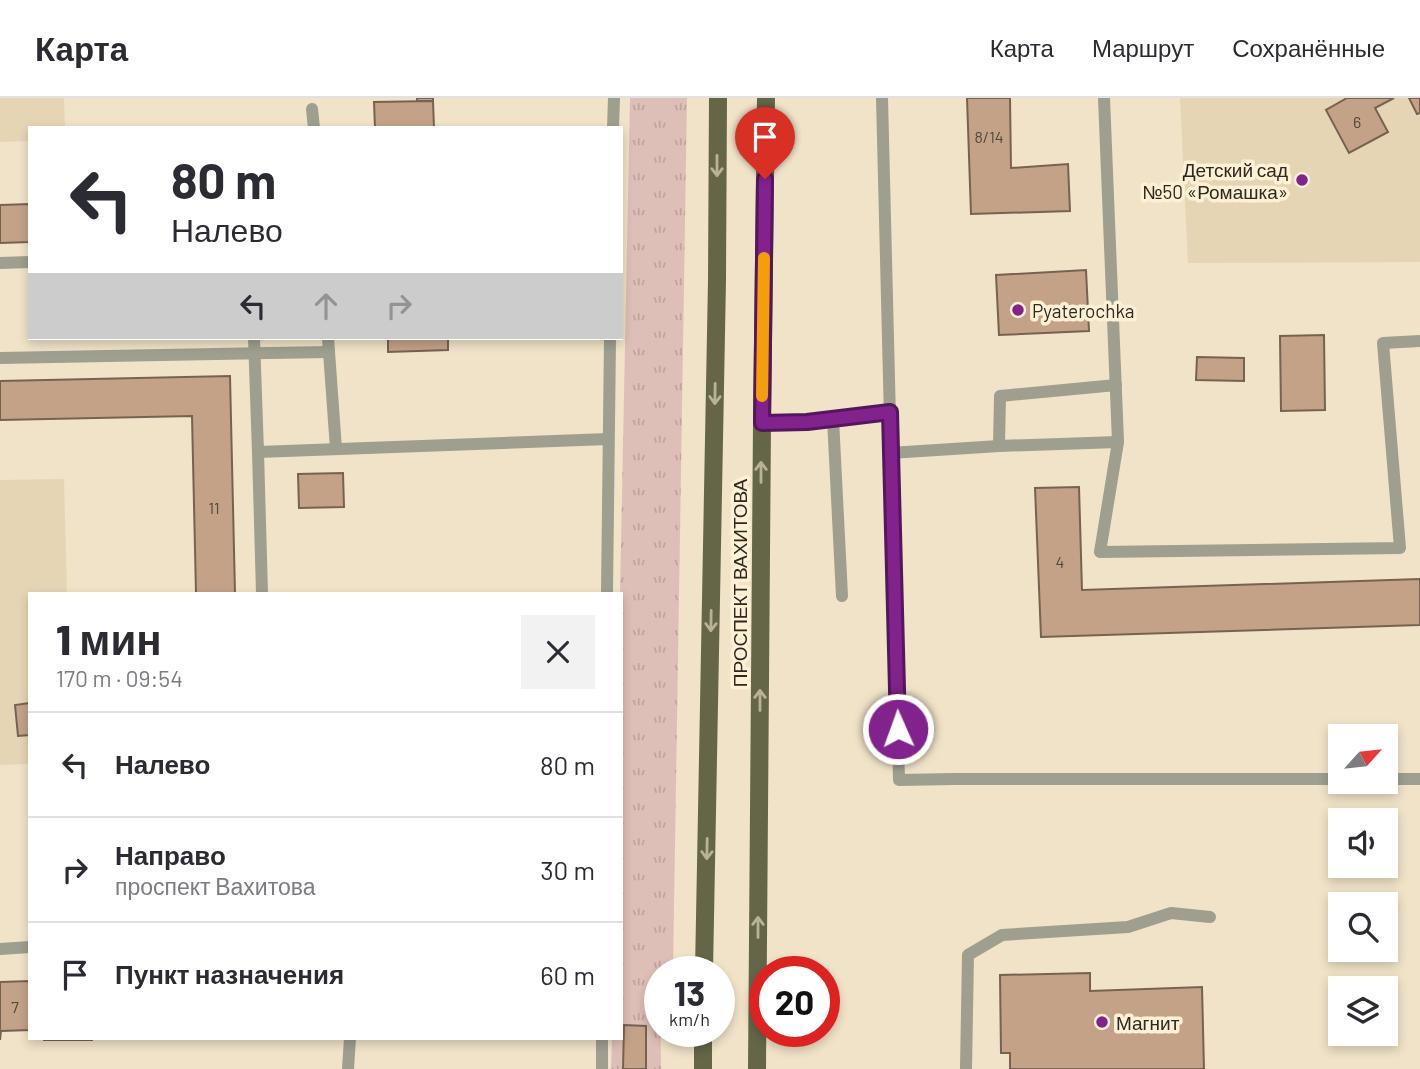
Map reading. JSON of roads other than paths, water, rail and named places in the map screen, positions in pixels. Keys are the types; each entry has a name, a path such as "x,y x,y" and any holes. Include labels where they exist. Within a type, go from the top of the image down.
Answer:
{"main road":[{"name":"ПРОСПЕКТ ВАХИТОВА","path":"704,956 718,98"},
{"name":"ПРОСПЕКТ ВАХИТОВА","path":"757,1069 766,98"},
{"path":"703,1047 703,1069"}],"lane":[{"path":"613,126 614,98"},
{"path":"882,98 899,780 1328,779"},
{"path":"1104,98 1118,442 1100,552 1400,548 1383,343 1420,341"},
{"path":"312,109 314,126"},
{"path":"0,263 28,262"},
{"path":"254,340 262,592"},
{"path":"328,340 336,449"},
{"path":"607,592 610,340"},
{"path":"0,358 329,352"},
{"path":"999,446 1000,396 1116,385"},
{"path":"762,423 807,422 890,412"},
{"path":"834,419 842,596"},
{"path":"258,452 608,439"},
{"path":"890,453 1118,442"},
{"path":"1398,779 1420,779"},
{"path":"966,1069 968,955 1002,935 1128,927 1171,913 1210,918"},
{"path":"0,949 28,947"},
{"path":"348,1069 350,1040"},
{"path":"602,1040 602,1069"}],"place":[{"name":"Детский сад №50 «Ромашка»","path":"1302,180"},
{"name":"Pyaterochka","path":"1018,310"},
{"name":"Магнит","path":"1102,1022"}]}
